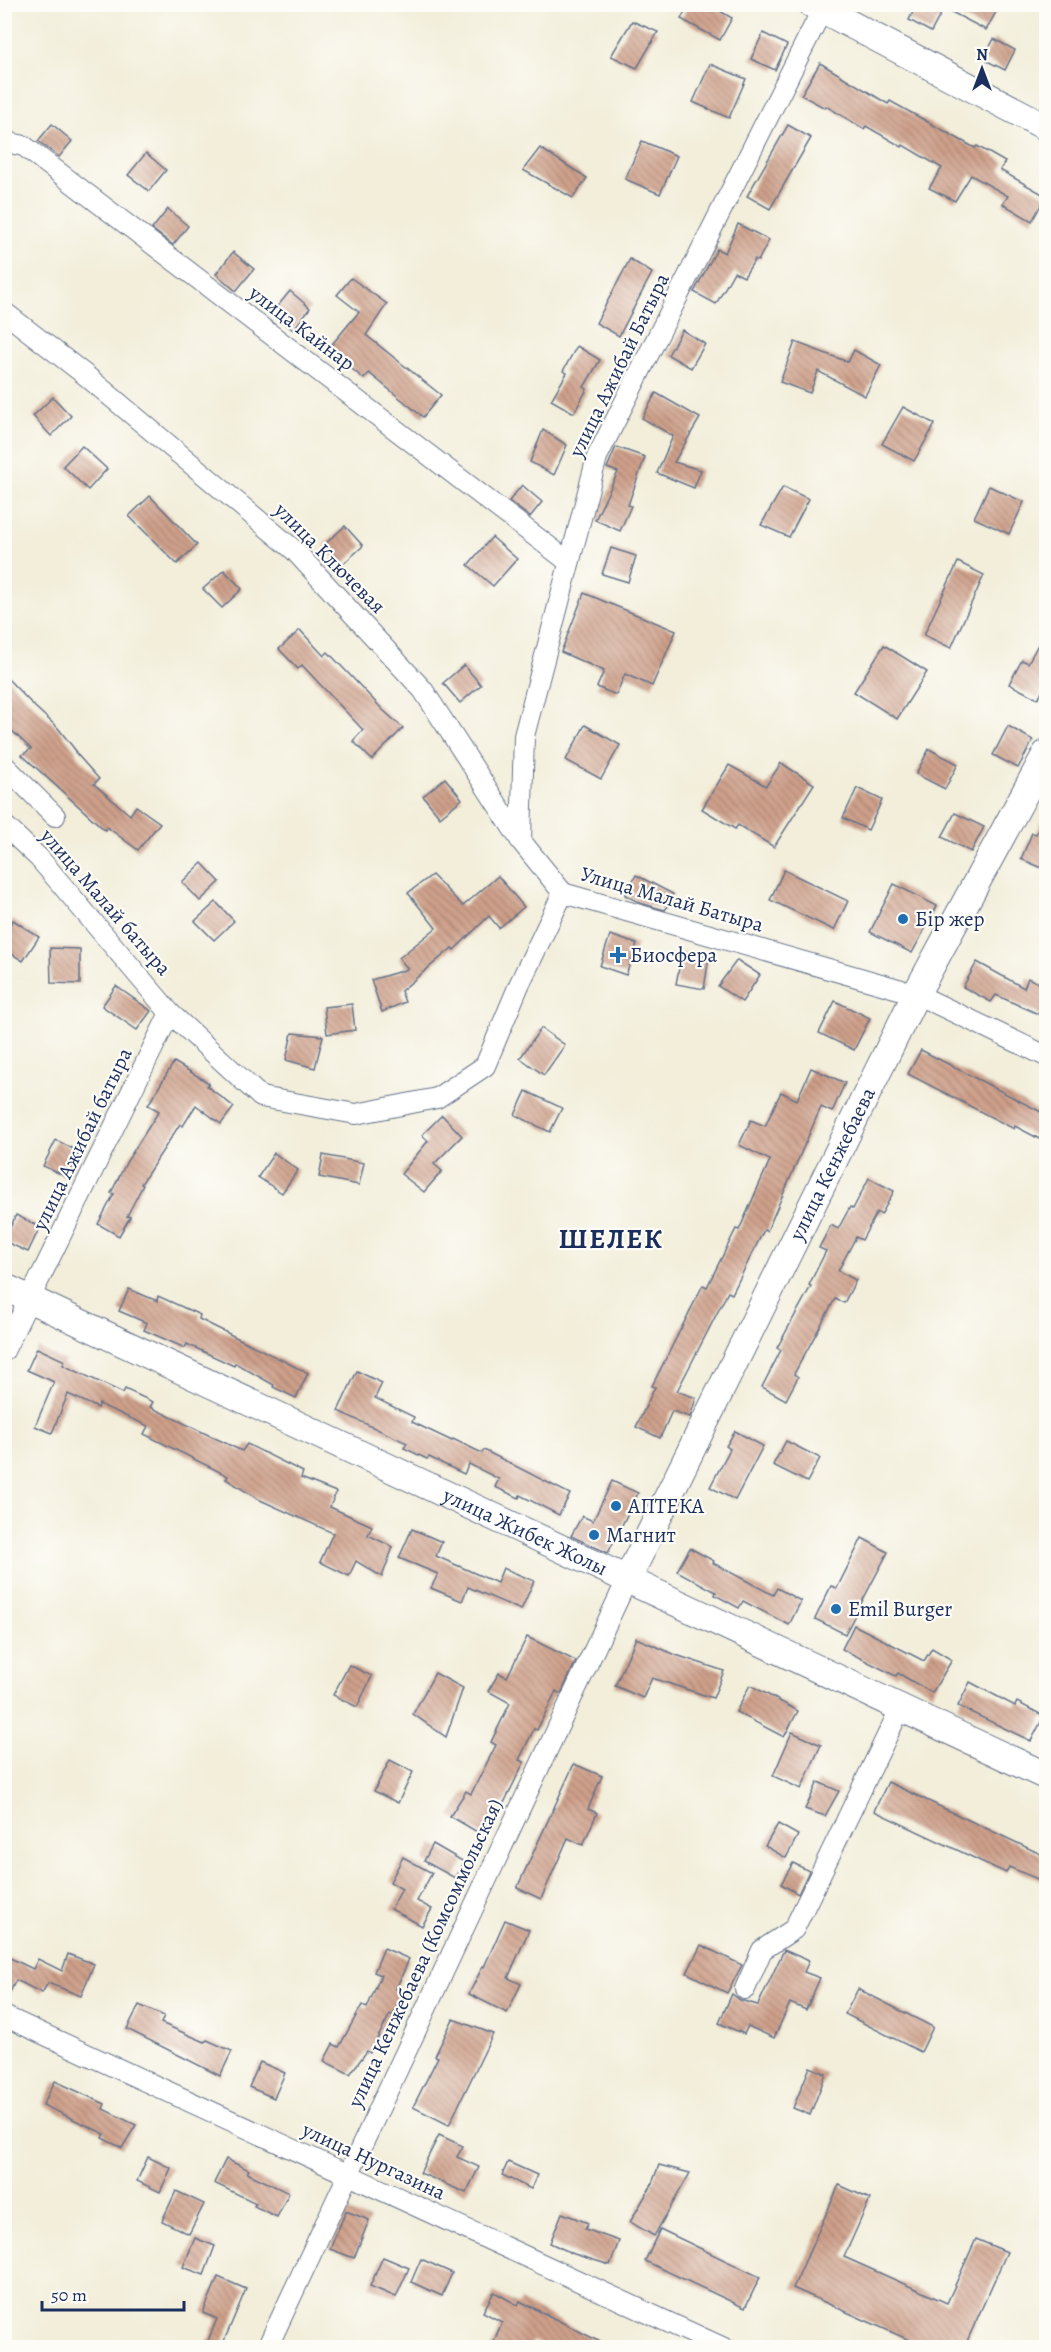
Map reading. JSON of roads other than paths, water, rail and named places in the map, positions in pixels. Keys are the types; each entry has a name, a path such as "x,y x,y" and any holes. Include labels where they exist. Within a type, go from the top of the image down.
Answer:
{"street":[{"path":"820,6 1047,127"},
{"name":"улица Ажибай Батыра","path":"521,841 524,736 597,457 820,6"},
{"name":"улица Кайнар","path":"4,137 11,143 24,146 569,562"},
{"name":"улица Ключевая","path":"4,312 84,374 294,550 423,690 521,841 563,893"},
{"name":"улица Кенжебаева","path":"627,1580 916,994 1047,754"},
{"path":"4,765 55,816"},
{"name":"улица Малай батыра","path":"4,825 39,858 170,1012"},
{"name":"Улица Малай Батыра","path":"170,1012 261,1097 356,1114 437,1098 485,1066 519,985 563,893 916,994"},
{"path":"916,994 1047,1056"},
{"name":"улица Ажибай батыра","path":"4,1351 170,1012"},
{"name":"улица Жибек Жолы","path":"4,1287 1047,1776"},
{"name":"улица Кенжебаева (Комсоммольская)","path":"267,2348 627,1580"},
{"path":"745,1989 762,1950 794,1929 900,1709"},
{"name":"улица Нургазина","path":"4,2016 724,2348"}],"place":[{"name":"Бір жер","path":"903,919"},
{"name":"Биосфера","path":"618,955"},
{"name":"АПТЕКА","path":"616,1506"},
{"name":"Магнит","path":"594,1535"},
{"name":"Emil Burger","path":"836,1609"}],"district":[{"name":"ШЕЛЕК","path":"611,1239"}]}
